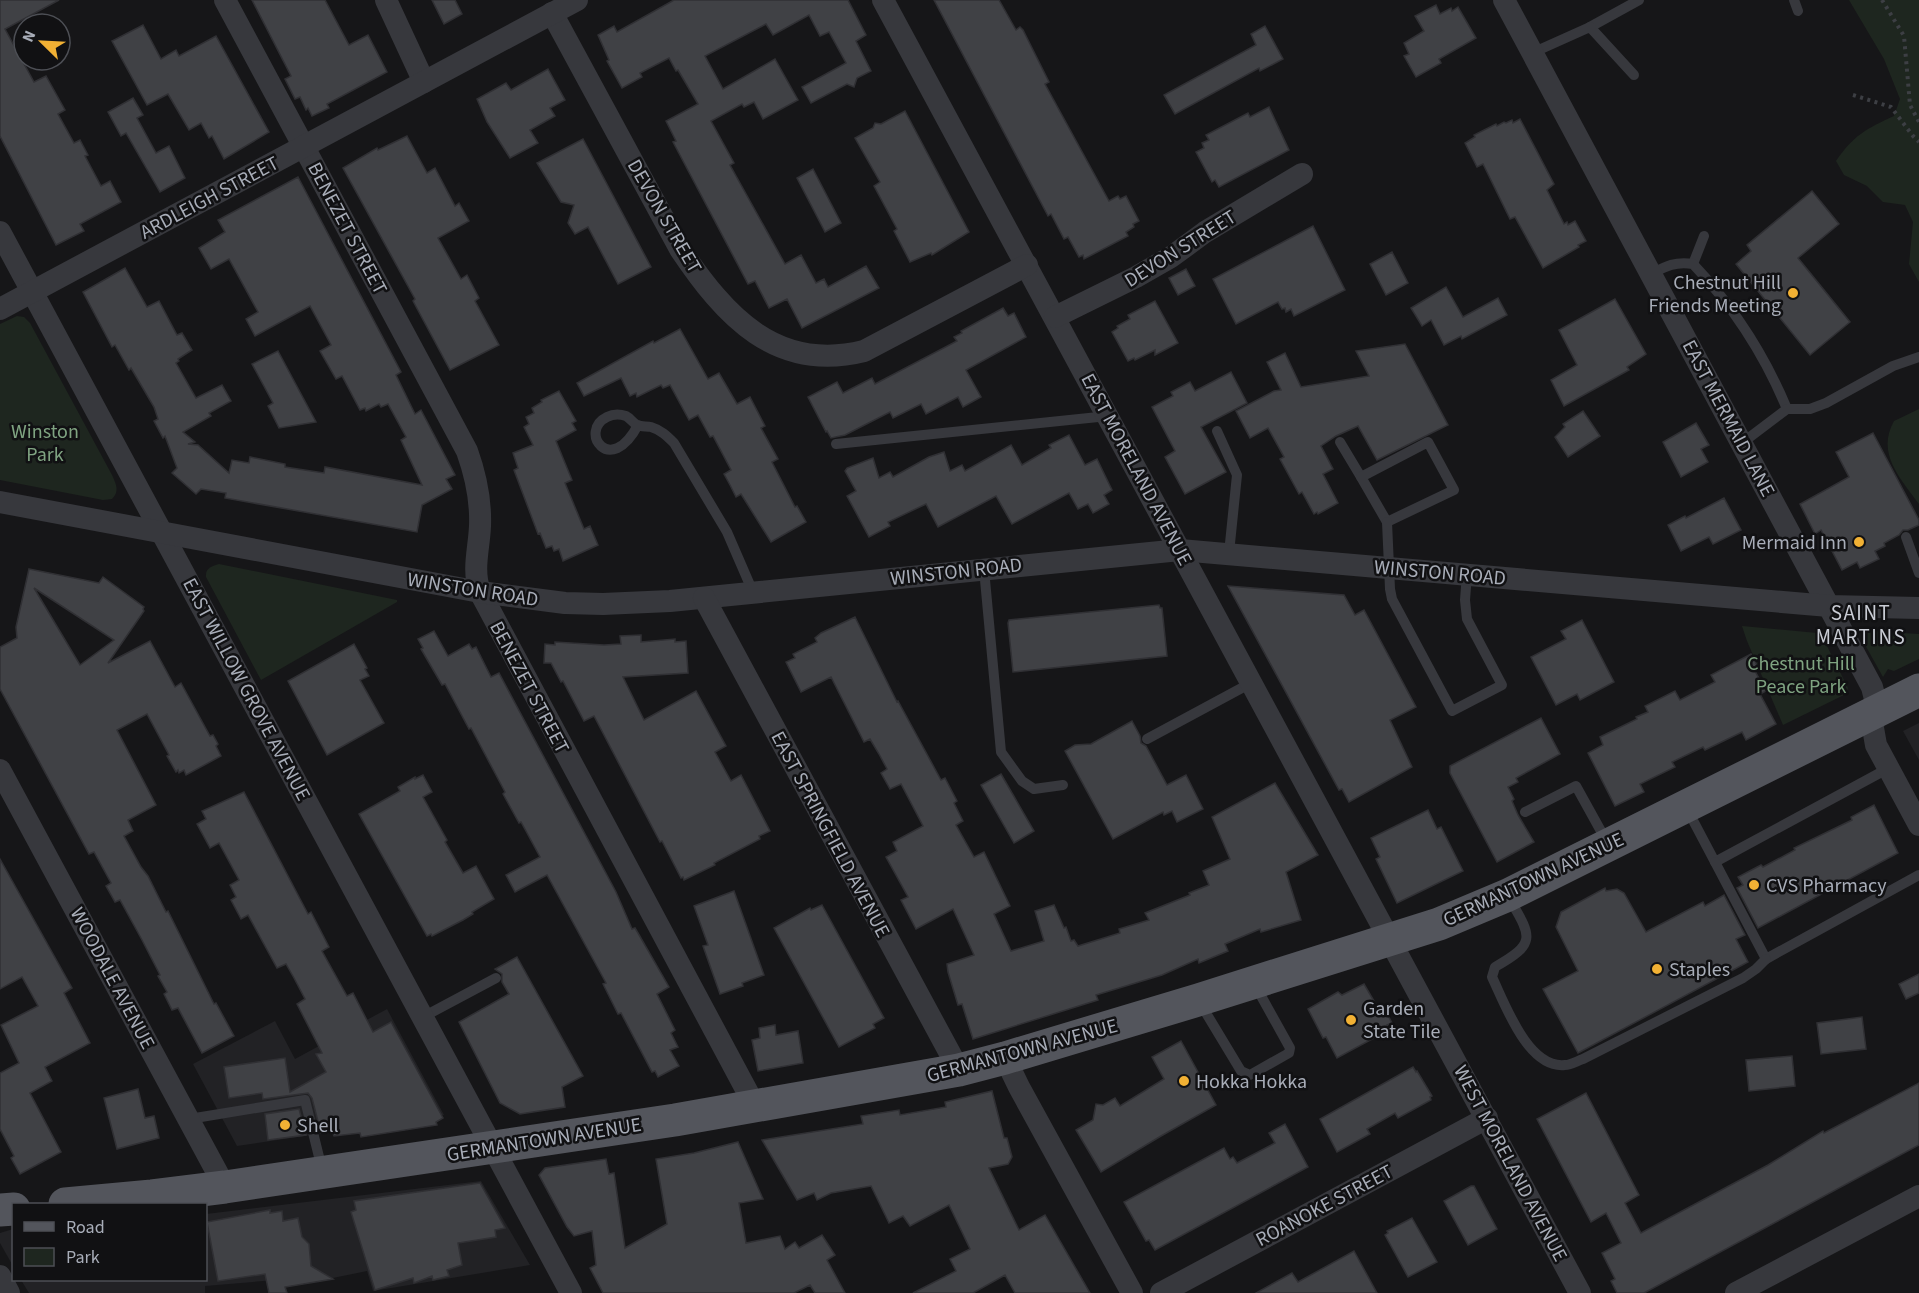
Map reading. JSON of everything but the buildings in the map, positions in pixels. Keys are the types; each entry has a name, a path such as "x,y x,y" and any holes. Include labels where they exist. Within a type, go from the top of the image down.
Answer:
{"main road":[{"name":"GERMANTOWN AVENUE","path":"76,1203 225,1186 675,1120 959,1070 1005,1058 1439,924 1508,895 1875,712 1915,695"}],"street":[{"name":"BENEZET STREET","path":"225,0 467,452 478,491 480,529 475,567 480,592 755,1106"},
{"path":"386,0 424,82"},
{"name":"ARDLEIGH STREET","path":"0,309 577,0"},
{"name":"EAST MORELAND AVENUE","path":"883,0 1389,939"},
{"name":"EAST MERMAID LANE","path":"1504,0 1872,687 1875,699 1873,720 1876,745 1919,825"},
{"name":"DEVON STREET","path":"552,13 680,249 704,283 739,323 770,343 816,356 848,355 864,351 1027,265"},
{"name":"DEVON STREET","path":"1055,317 1171,257 1205,232 1302,174"},
{"name":"EAST WILLOW GROVE AVENUE","path":"0,232 571,1293"},
{"name":"WINSTON ROAD","path":"0,502 480,592 565,603 603,604 704,597 1180,550 1829,606 1919,608"},
{"name":"EAST SPRINGFIELD AVENUE","path":"704,597 959,1070"},
{"name":"WOODALE AVENUE","path":"0,770 225,1186"},
{"name":"WEST MORELAND AVENUE","path":"1389,939 1580,1293"},
{"path":"1005,1058 1018,1087 1132,1293"},
{"name":"ROANOKE STREET","path":"1161,1293 1487,1118"},
{"path":"1736,1293 1919,1196"},
{"path":"0,1276 9,1293"}],"lane":[{"path":"1532,53 1590,27 1639,0"},
{"path":"1794,0 1798,11"},
{"path":"1590,27 1634,75"},
{"path":"1694,264 1704,236"},
{"path":"1651,274 1668,265 1680,262 1694,264 1755,345 1772,373 1787,409"},
{"path":"1742,443 1787,409 1810,409 1826,403 1893,366 1919,357"},
{"path":"836,444 1108,416"},
{"path":"638,425 662,432 674,443 727,532 753,592"},
{"path":"1217,431 1237,475 1229,553"},
{"path":"1340,442 1387,522 1390,589 1396,609 1452,711 1502,685 1467,619 1465,600 1467,574"},
{"path":"1361,477 1428,442 1454,490 1387,522"},
{"path":"1906,537 1919,573"},
{"path":"984,569 1001,752 1022,782 1034,789 1063,785"},
{"path":"1147,739 1251,683"},
{"path":"1715,862 1889,768"},
{"path":"1525,812 1576,786 1608,845"},
{"path":"1686,806 1766,959"},
{"path":"1508,895 1526,927 1528,937 1516,956 1495,967 1492,977 1526,1043 1545,1060 1555,1065 1566,1065 1583,1059 1725,987 1756,969 1766,959 1919,875"},
{"path":"423,1017 496,978"},
{"path":"1198,1000 1241,1071 1250,1075 1289,1053 1290,1048 1254,982"},
{"path":"189,1119 304,1100 323,1172"}],"path":[{"path":"1882,0 1904,36 1910,105 1919,122"},
{"path":"1853,95 1891,107 1919,142"}],"shaded area":[{"path":"1919,723 1919,760 1903,731"},
{"path":"387,1009 444,1115 237,1146 193,1064 275,1021 295,1059"},
{"path":"481,1181 530,1265 373,1291 367,1271 289,1287 275,1280 205,1286 205,1293 29,1293 22,1281 207,1281 207,1214"},
{"path":"12,1230 12,1264 0,1243 0,1233"}],"green space":[{"path":"1849,0 1919,0 1919,282 1909,264 1913,222 1905,205 1883,202 1867,186 1844,175 1836,161 1861,134 1894,116 1900,99 1884,59"},
{"name":"Winston Park","path":"17,316 24,317 30,323 112,475 117,490 112,499 103,500 0,480 0,324"},
{"path":"1919,409 1919,504 1898,475 1889,454 1888,444 1889,433 1894,421"},
{"path":"219,564 397,600 397,602 261,680 206,577 208,569"},
{"name":"Chestnut Hill Peace Park","path":"1742,626 1817,633 1822,636 1848,688 1846,694 1783,725"},
{"path":"1870,631 1919,634 1919,659 1894,671 1888,669 1883,677 1864,643 1866,633"}],"place":[{"name":"Chestnut Hill Friends Meeting","path":"1793,293"},
{"name":"Mermaid Inn","path":"1859,542"},
{"name":"CVS Pharmacy","path":"1754,885"},
{"name":"Staples","path":"1657,969"},
{"name":"Garden State Tile","path":"1351,1020"},
{"name":"Hokka Hokka","path":"1184,1081"},
{"name":"Shell","path":"285,1125"}],"district":[{"name":"SAINT MARTINS","path":"1861,625"}]}
